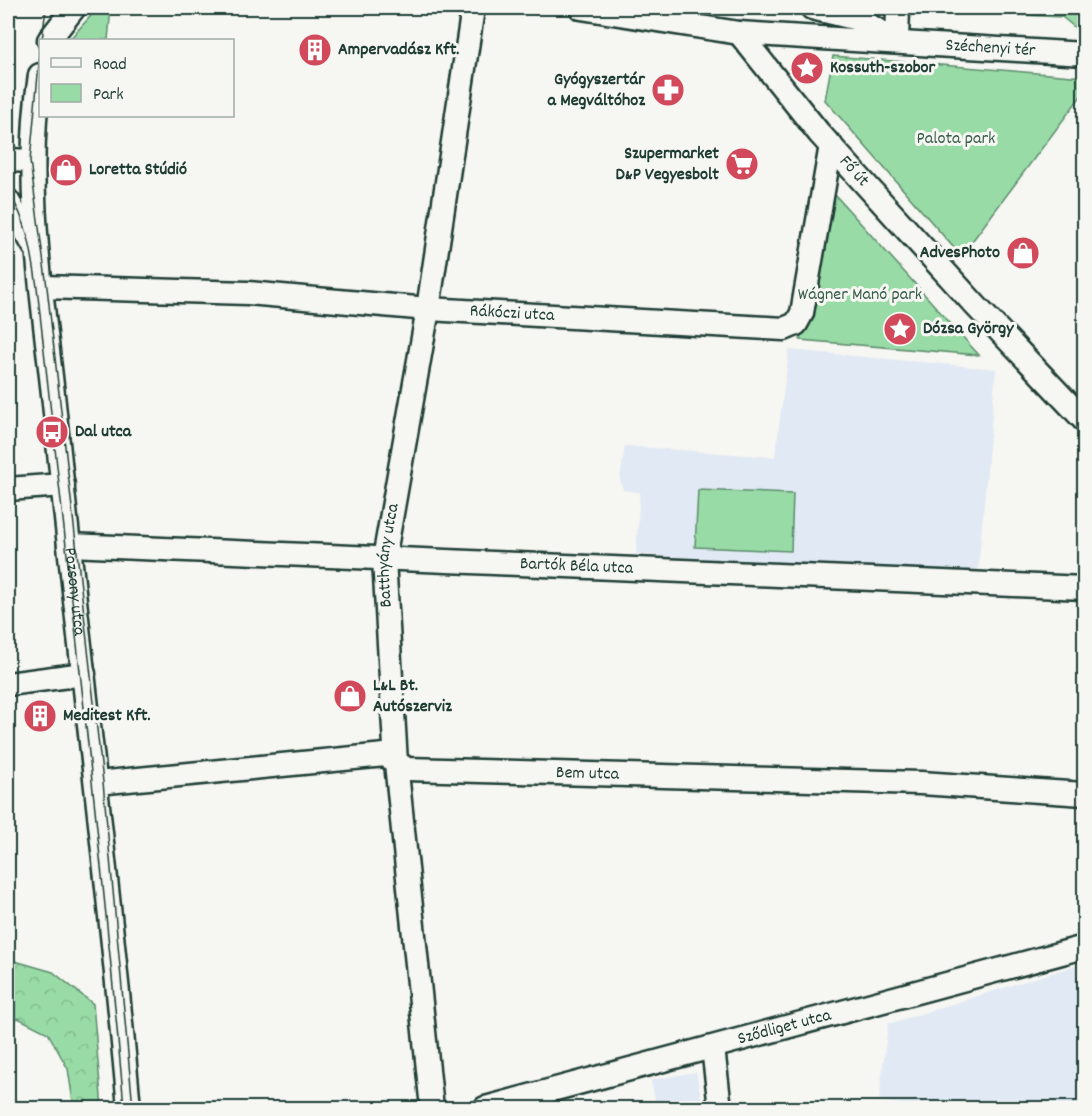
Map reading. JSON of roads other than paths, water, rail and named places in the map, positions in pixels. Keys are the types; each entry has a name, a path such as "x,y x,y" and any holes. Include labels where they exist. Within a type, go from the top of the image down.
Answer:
{"street":[{"path":"48,39 52,8"},
{"path":"49,39 74,8"},
{"name":"Batthyány utca","path":"432,1108 396,763 384,559 428,309 473,8"},
{"path":"581,8 699,16 739,33"},
{"name":"Széchenyi tér","path":"812,8 858,19 897,41"},
{"path":"897,41 898,8"},
{"name":"Széchenyi tér","path":"739,33 1084,54"},
{"name":"Fő út","path":"739,33 788,97 975,305 1084,420"},
{"name":"Pozsony utca","path":"39,87 33,161 39,258 97,783 129,1108"},
{"name":"Rákóczi utca","path":"43,287 248,293 428,309 784,329 796,324 802,313 831,145"},
{"path":"8,160 33,161"},
{"path":"8,201 28,232 39,258"},
{"path":"8,489 63,485"},
{"name":"Bartók Béla utca","path":"69,545 1084,588"},
{"path":"8,684 84,674"},
{"name":"Bem utca","path":"97,783 384,755 407,769 909,783 1084,794"},
{"name":"Sződliget utca","path":"485,1108 1084,947"},
{"path":"713,1048 720,1108"}],"tram line":[{"path":"42,39 46,8"},
{"path":"39,64 30,161 47,287 103,782 133,1108"},
{"path":"8,192 25,226 37,287 94,798 124,1106"}],"place":[{"name":"Ampervadász Kft.","path":"315,50"},
{"name":"Kossuth-szobor","path":"807,68"},
{"name":"Gyógyszertár a Megváltóhoz","path":"668,90"},
{"name":"Szupermarket D&P Vegyesbolt","path":"742,164"},
{"name":"Loretta Stúdió","path":"66,170"},
{"name":"AdvesPhoto","path":"1023,253"},
{"name":"Dózsa György","path":"900,329"},
{"name":"Dal utca","path":"52,432"},
{"name":"L&L Bt. Autószerviz","path":"350,696"},
{"name":"Meditest Kft.","path":"40,716"}],"park label":[{"name":"Palota park","path":"956,139"},
{"name":"Wágner Manó park","path":"860,295"}]}
